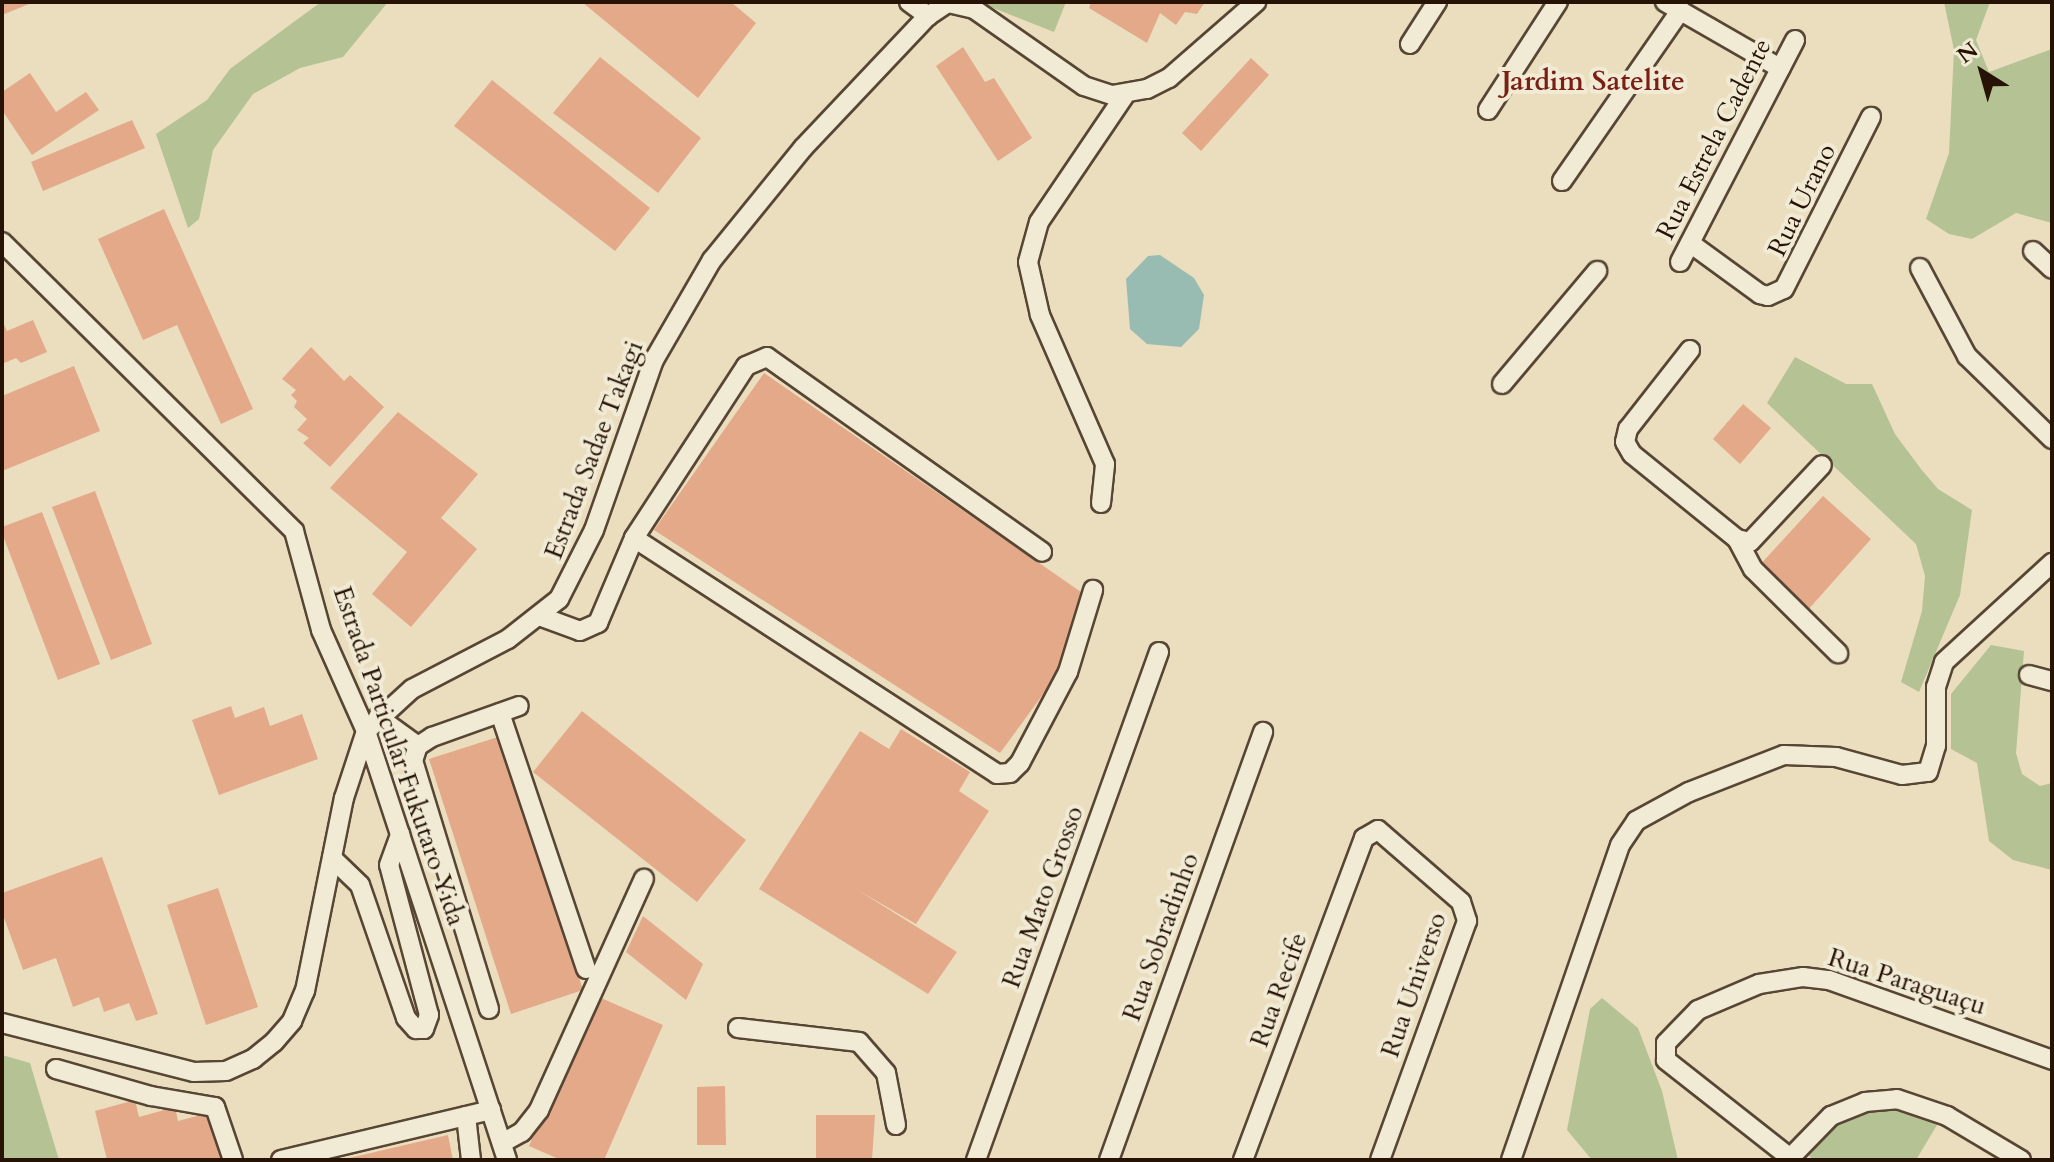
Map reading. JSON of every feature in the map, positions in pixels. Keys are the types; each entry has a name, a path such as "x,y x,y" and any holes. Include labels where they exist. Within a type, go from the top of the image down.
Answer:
{"street":[{"path":"909,2 928,16"},
{"path":"945,3 963,5 991,18 1084,86 1100,93 1125,95 1181,69 1256,2"},
{"path":"1410,44 1437,2"},
{"path":"1488,110 1558,2"},
{"name":"Estrada Sadae Takagi","path":"372,724 412,689 542,617 574,574 654,360 712,260 803,148 928,16 945,3"},
{"path":"1562,181 1673,6 1780,68"},
{"name":"Rua Estrela Cadente","path":"1680,262 1795,40"},
{"path":"1101,503 1105,464 1040,315 1028,262 1039,222 1125,95"},
{"name":"Rua Urano","path":"1690,243 1760,294 1768,296 1784,289 1871,117"},
{"name":"Estrada Particular Fukutaro Yida","path":"2,242 294,531 327,648 372,724 400,834 505,1151"},
{"path":"2033,251 2052,269"},
{"path":"1920,268 1967,356 2052,439"},
{"path":"1502,384 1597,271"},
{"path":"1690,350 1628,429 1625,442 1632,454 1737,539 1753,569 1838,653"},
{"path":"542,617 580,631 598,623 634,538 746,366 767,357 1042,552"},
{"path":"1737,539 1750,542 1760,536 1822,465"},
{"path":"634,538 997,774 1010,773 1020,763 1068,672 1093,590"},
{"path":"1511,1160 1620,845 1636,821 1689,792 1784,755 1836,757 1902,775 1928,772 1936,746 1936,687 1944,662 2052,563"},
{"name":"Rua Mato Grosso","path":"976,1160 1159,652"},
{"path":"2029,675 2052,681"},
{"path":"2,1023 194,1072 226,1071 253,1059 292,1021 305,991 332,858 372,724 418,746 519,706"},
{"path":"500,713 586,969"},
{"name":"Rua Sobradinho","path":"1109,1160 1263,732"},
{"path":"418,746 415,774 489,1009"},
{"name":"Rua Universo","path":"1364,838 1378,830 1386,833 1467,910 1380,1160"},
{"path":"332,858 360,885 406,1018 416,1029 424,1029 429,1015 389,865 400,834"},
{"name":"Rua Recife","path":"1243,1160 1364,838"},
{"path":"505,1151 539,1110 644,879"},
{"name":"Rua Paraguaçu","path":"1791,1159 1674,1070 1666,1060 1666,1043 1698,1010 1759,984 1803,977 1873,993 2052,1060"},
{"path":"738,1028 859,1042 886,1073 896,1125"},
{"path":"56,1069 151,1096 215,1107 233,1160"},
{"path":"1791,1159 1831,1116 1865,1102 1897,1099 1947,1116 2021,1160"},
{"path":"281,1160 491,1110"},
{"path":"466,1116 471,1160"}],"green space":[{"path":"321,2 388,2 343,57 300,68 253,94 213,150 199,219 188,228 156,134 207,100 230,69"},
{"path":"978,2 1066,2 1054,32"},
{"path":"1944,2 1990,2 1976,40 1989,72 2052,49 2052,223 2016,213 1972,239 1949,234 1926,219 1949,153 1954,50"},
{"path":"1795,357 1846,384 1872,384 1895,434 1921,469 1938,489 1972,510 1960,595 1919,692 1901,682 1922,611 1925,576 1916,544 1767,403"},
{"path":"1991,645 2024,651 2016,753 2022,774 2040,786 2052,783 2052,870 2013,860 1989,841 1977,763 1951,749 1951,694"},
{"path":"1602,998 1638,1028 1662,1091 1678,1160 1592,1160 1567,1130 1590,1009"},
{"path":"2,1055 30,1063 59,1160 2,1160"},
{"path":"1900,1100 1940,1120 1916,1160 1815,1160 1798,1149 1819,1126"}],"water":[{"path":"1160,255 1194,278 1204,295 1199,329 1181,347 1147,344 1130,329 1126,279 1148,256"}],"building":[{"path":"2,2 34,2 2,15"},
{"path":"582,2 731,2 756,23 698,98"},
{"path":"1091,2 1205,2 1197,14 1185,12 1176,25 1160,13 1147,43 1089,8"},
{"path":"963,47 985,82 994,78 1032,138 998,161 936,66"},
{"path":"600,57 701,138 658,193 553,113"},
{"path":"1251,58 1269,75 1201,151 1182,133"},
{"path":"30,73 56,112 86,92 99,110 32,155 2,110 2,92"},
{"path":"492,80 650,208 615,251 454,126"},
{"path":"132,120 145,148 43,191 31,162"},
{"path":"164,209 253,409 221,424 177,325 143,340 98,239"},
{"path":"2,320 7,331 33,320 47,352 21,363 16,358 2,364"},
{"path":"311,347 344,381 350,375 384,407 330,467 303,443 309,438 297,430 307,419 294,407 297,401 291,395 296,390 282,379"},
{"path":"74,366 100,431 2,471 2,396"},
{"path":"764,373 1081,592 1060,671 1000,753 654,530"},
{"path":"1743,404 1771,428 1740,464 1713,439"},
{"path":"398,412 478,474 441,518 477,549 411,627 372,594 407,552 330,488"},
{"path":"95,491 152,644 111,660 52,507"},
{"path":"1823,496 1871,539 1807,611 1758,567"},
{"path":"42,512 100,664 58,680 2,533 2,527"},
{"path":"231,706 235,718 264,707 270,726 302,714 318,759 219,795 192,720"},
{"path":"582,711 746,840 697,902 533,772"},
{"path":"901,729 970,772 959,791 989,811 916,924 856,889 957,952 928,994 759,889 860,731 889,749"},
{"path":"501,736 583,990 511,1014 429,759"},
{"path":"102,857 158,1014 136,1021 129,1003 104,1012 99,997 73,1007 56,958 23,970 2,912 2,893"},
{"path":"218,888 258,1007 206,1025 167,905"},
{"path":"643,916 703,964 686,1000 626,952"},
{"path":"594,995 663,1025 604,1160 561,1160 529,1146"},
{"path":"725,1086 726,1145 697,1145 697,1087"},
{"path":"135,1100 139,1117 175,1107 178,1121 212,1112 224,1160 107,1160 95,1111"},
{"path":"816,1115 875,1115 872,1160 816,1160"},
{"path":"448,1135 453,1160 345,1160 345,1159"}],"district":[{"name":"Jardim Satelite","path":"1593,81"}]}
